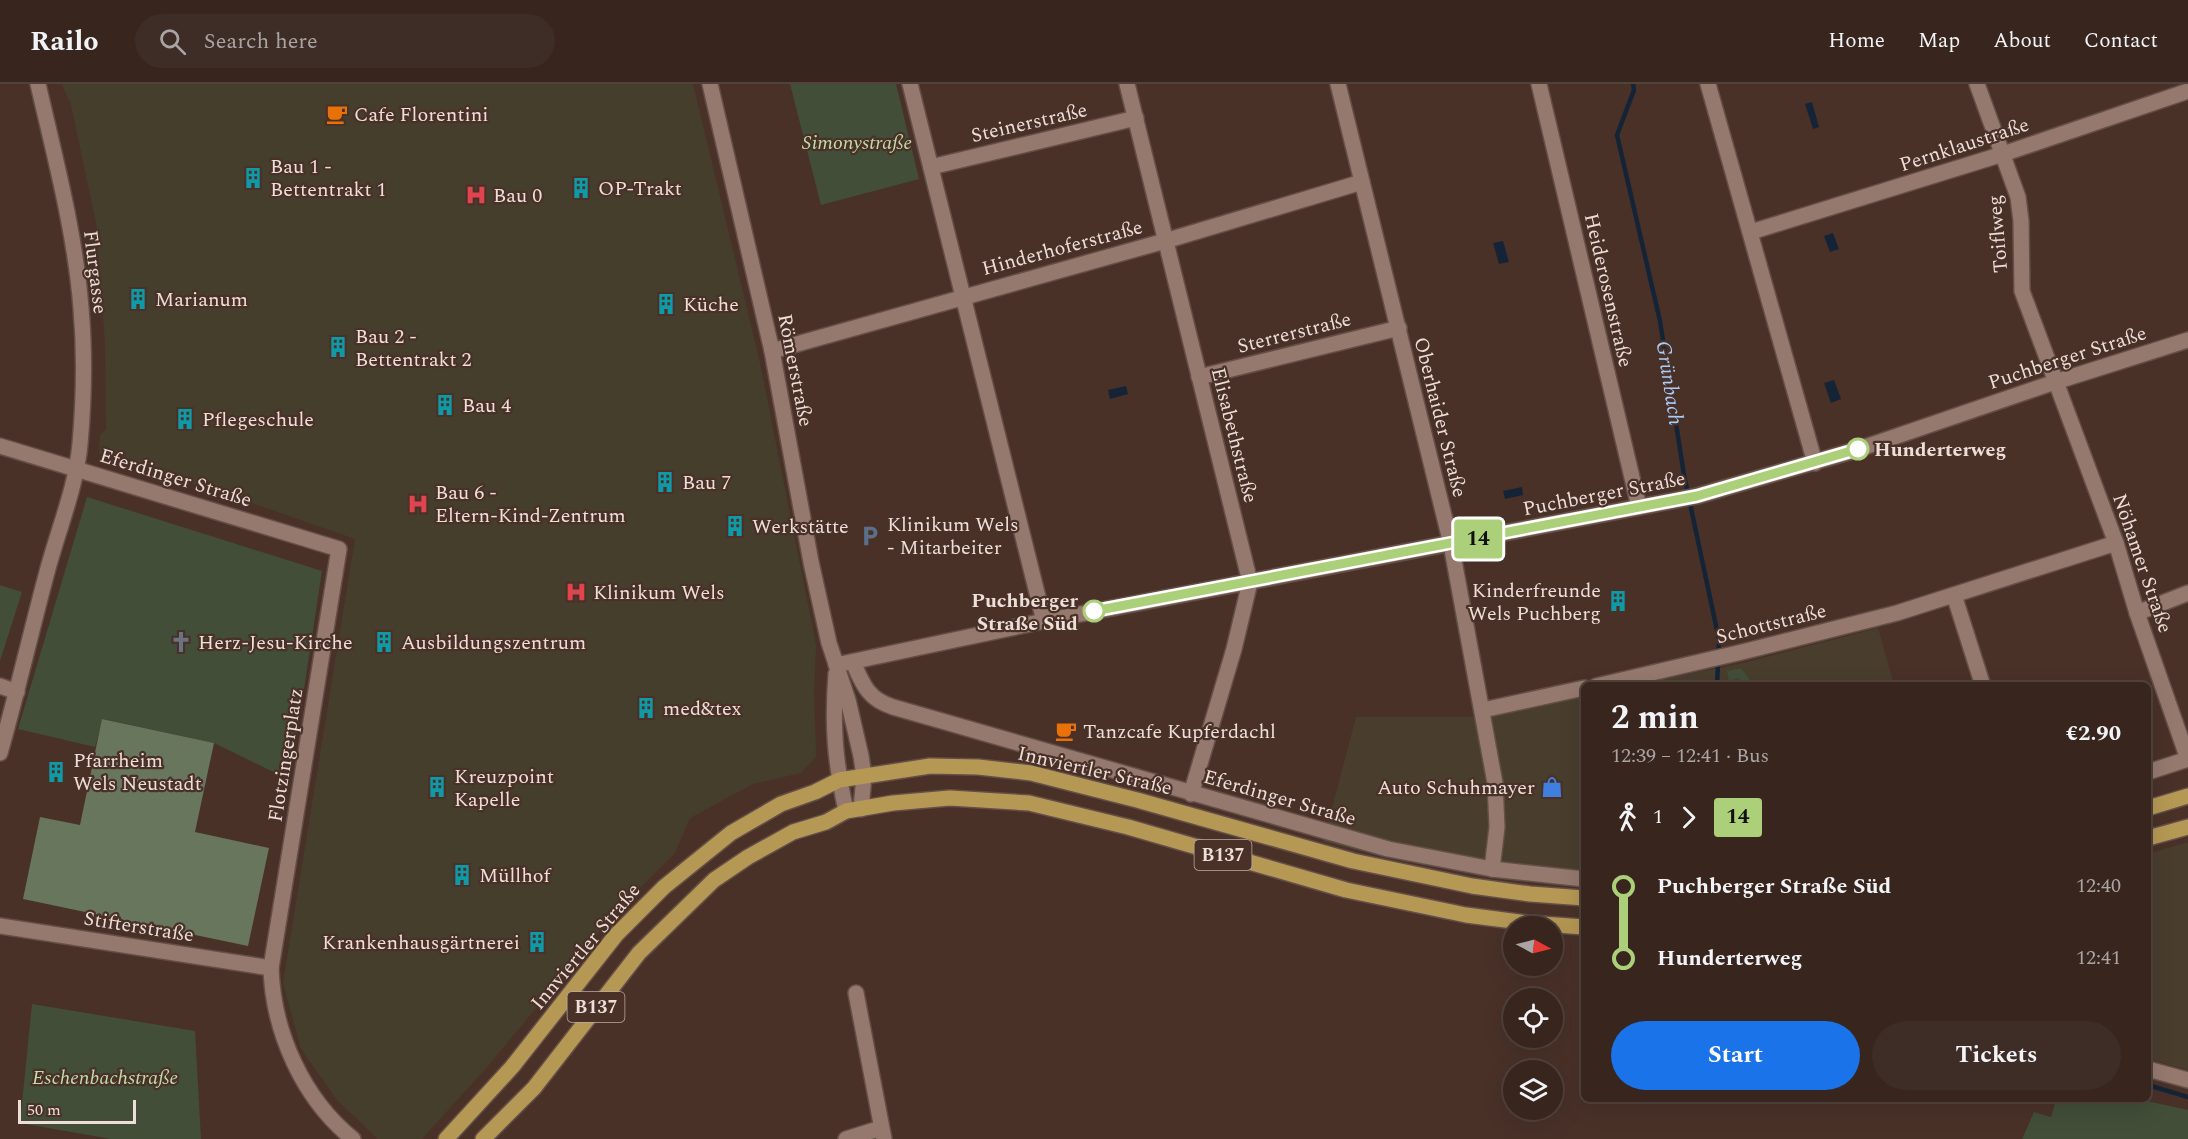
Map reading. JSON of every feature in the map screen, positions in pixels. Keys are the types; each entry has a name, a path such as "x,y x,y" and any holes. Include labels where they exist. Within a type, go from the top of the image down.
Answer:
{"main road":[{"name":"Innviertler Straße","path":"446,1139 512,1067 616,935 664,887 730,833 782,804 839,780 930,766 978,767 1031,773 1373,866 1472,886 1581,898"},
{"path":"2151,807 2188,796"},
{"name":"B137","path":"483,1139 534,1088 639,953 714,880 748,857 793,832 854,810 893,803 951,798 1029,803 1128,827 1346,890 1467,915 1581,927"},
{"path":"2151,837 2188,826"}],"street":[{"name":"Flurgasse","path":"38,84 60,174 74,247 81,307 84,363 80,445 76,469"},
{"name":"Römerstraße","path":"710,84 772,351 811,562 836,665 848,700 864,776 854,810"},
{"path":"910,84 1044,621"},
{"name":"Elisabethstraße","path":"1127,84 1250,582 1234,649 1191,794"},
{"name":"Oberhaider Straße","path":"1338,84 1451,544 1495,783 1497,827 1492,869"},
{"name":"Heiderosenstraße","path":"1539,84 1639,507"},
{"path":"1708,84 1815,463"},
{"name":"Toiflweg","path":"1977,84 2018,197 2021,221 2022,291 2055,382"},
{"name":"Pernklaustraße","path":"1750,232 2003,154 2188,91"},
{"name":"Steinerstraße","path":"931,167 1136,118"},
{"name":"Hinderhoferstraße","path":"772,351 1165,241 1362,182"},
{"name":"Sterrerstraße","path":"1199,377 1399,328"},
{"name":"Puchberger Straße","path":"836,665 1044,621 1690,498 1815,463 2188,340"},
{"name":"Nöhamer Straße","path":"2055,382 2116,543 2137,613 2188,759"},
{"name":"Eferdinger Straße","path":"0,446 339,549"},
{"path":"0,753 76,469"},
{"name":"Schottstraße","path":"1613,682 1897,613 2116,543"},
{"name":"Flotzingerplatz","path":"339,549 271,968 272,994 281,1028 296,1068 319,1103 353,1139"},
{"path":"2137,613 2188,593"},
{"path":"1954,595 1982,682"},
{"name":"Eferdinger Straße","path":"853,662 864,688 881,703 1388,849 1492,869 1581,879"},
{"name":"Römerstraße","path":"836,665 833,714 836,761 839,780 854,810"},
{"path":"0,686 17,692"},
{"path":"1483,710 1581,689"},
{"path":"2151,771 2188,759"},
{"name":"Stifterstraße","path":"0,926 271,968"},
{"path":"846,1139 882,1133 856,993"},
{"path":"2151,1070 2188,1080"}],"shaded area":[{"name":"Klinikum Wels","path":"62,84 693,84 760,363 816,645 814,693 816,757 801,773 753,784 690,818 675,853 617,911 487,1067 422,1139 378,1139 337,1100 301,1049 283,983 355,539 99,454 100,435 106,429 105,342 96,223 71,105"},
{"path":"1878,628 1893,682 1648,682 1744,663"},
{"path":"1581,695 1581,887 1507,880 1399,860 1323,842 1356,717 1473,717"},
{"path":"2188,842 2188,1070 2151,1060 2151,853"}],"green space":[{"name":"Simonystraße","path":"790,84 896,84 919,179 821,205"},
{"path":"87,497 322,571 290,780 214,743 103,719 95,747 18,729"},
{"path":"0,585 22,592 0,661"},
{"path":"1741,668 1752,682 1743,682 1738,678 1729,681 1727,671"},
{"path":"102,719 214,743 195,832 269,848 248,946 23,899 40,817 80,825"},
{"name":"Eschenbachstraße","path":"32,1004 195,1031 201,1139 111,1139 20,1123"},
{"path":"2055,1102 2151,1102 2188,1110 2188,1139 2022,1139 2034,1112 2051,1117"}],"water":[{"path":"1812,102 1819,127 1813,129 1805,104"},
{"path":"1833,233 1839,249 1830,252 1824,236"},
{"path":"1503,241 1509,262 1499,264 1493,243"},
{"path":"1834,380 1841,399 1831,403 1824,383"},
{"path":"1126,386 1128,394 1110,399 1108,390"},
{"path":"1522,487 1523,495 1505,499 1503,491"}],"waterway":[{"name":"Grünbach","path":"1633,84 1634,90 1617,135 1660,321 1684,475 1719,640 1717,682"},
{"name":"Grünbach","path":"2151,1086 2188,1097"}],"bus line":[{"name":"14","path":"1094,611 1697,496 1858,449"}],"place":[{"name":"Cafe Florentini","path":"337,114"},
{"name":"Bau 1 - Bettentrakt 1","path":"253,178"},
{"name":"OP-Trakt","path":"581,188"},
{"name":"Bau 0","path":"476,195"},
{"name":"Marianum","path":"138,299"},
{"name":"Küche","path":"666,304"},
{"name":"Bau 2 - Bettentrakt 2","path":"338,347"},
{"name":"Bau 4","path":"445,405"},
{"name":"Pflegeschule","path":"185,419"},
{"name":"Hunderterweg","path":"1858,449"},
{"name":"Bau 7","path":"665,482"},
{"name":"Bau 6 - Eltern-Kind-Zentrum","path":"418,504"},
{"name":"Werkstätte","path":"735,526"},
{"name":"Klinikum Wels - Mitarbeiter","path":"870,536"},
{"name":"Klinikum Wels","path":"576,592"},
{"name":"Kinderfreunde Wels Puchberg","path":"1618,601"},
{"name":"Puchberger Straße Süd","path":"1094,611"},
{"name":"Herz-Jesu-Kirche","path":"181,642"},
{"name":"Ausbildungszentrum","path":"384,642"},
{"name":"med&tex","path":"646,708"},
{"name":"Tanzcafe Kupferdachl","path":"1066,731"},
{"name":"Pfarrheim Wels Neustadt","path":"56,772"},
{"name":"Kreuzpoint Kapelle","path":"437,787"},
{"name":"Auto Schuhmayer","path":"1552,787"},
{"name":"Müllhof","path":"462,875"},
{"name":"Krankenhausgärtnerei","path":"537,942"}]}
